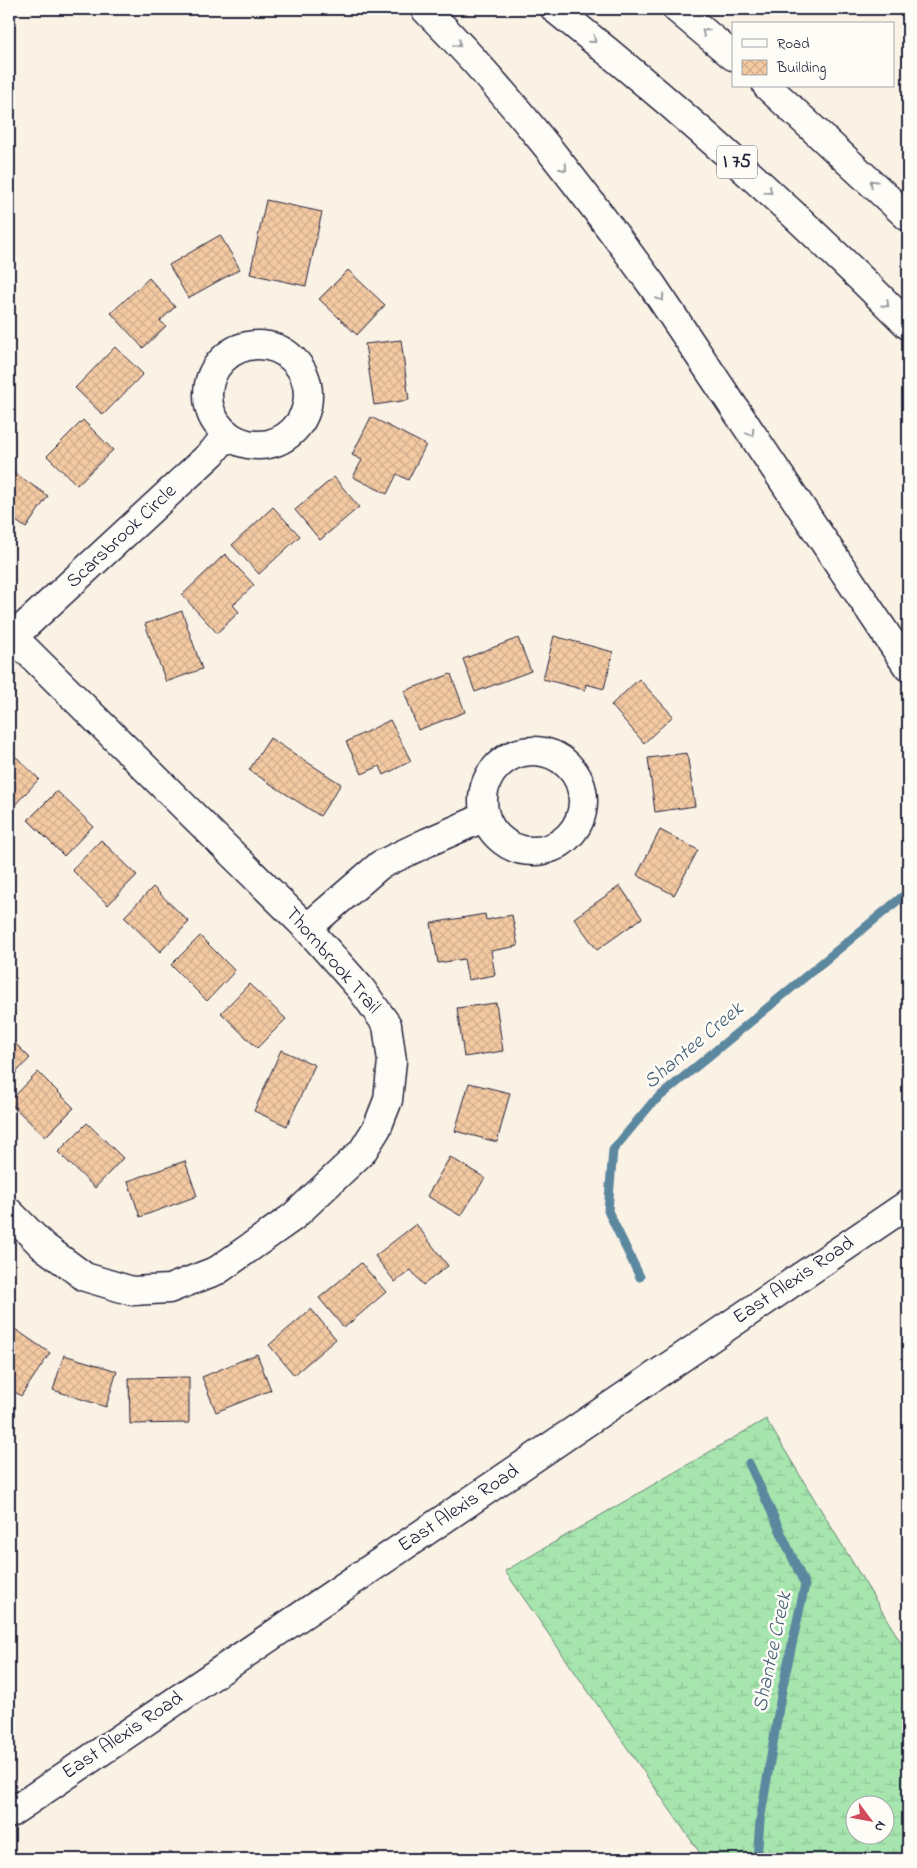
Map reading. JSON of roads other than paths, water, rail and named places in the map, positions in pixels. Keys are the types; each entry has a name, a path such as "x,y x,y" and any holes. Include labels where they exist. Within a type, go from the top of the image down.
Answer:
{"main road":[{"path":"425,9 505,97 609,226 652,285 908,667"},
{"name":"I 75","path":"555,9 735,160 792,212 908,325"},
{"path":"677,9 732,55"},
{"path":"770,88 908,217"},
{"name":"Scarsbrook Circle","path":"11,635 212,453 227,434"},
{"name":"Thornbrook Trail","path":"9,1212 43,1246 85,1277 132,1291 169,1289 218,1270 292,1217 362,1152 377,1128 388,1100 392,1061 387,1025 361,989 306,928 11,635"},
{"path":"306,928 380,866 428,842 485,818"},
{"name":"East Alexis Road","path":"9,1814 908,1204"}],"waterway":[{"name":"Shantee Creek","path":"640,1277 608,1211 613,1150 652,1103 908,892"},
{"name":"Shantee Creek","path":"749,1463 805,1585 782,1690 760,1821 757,1859"}]}
